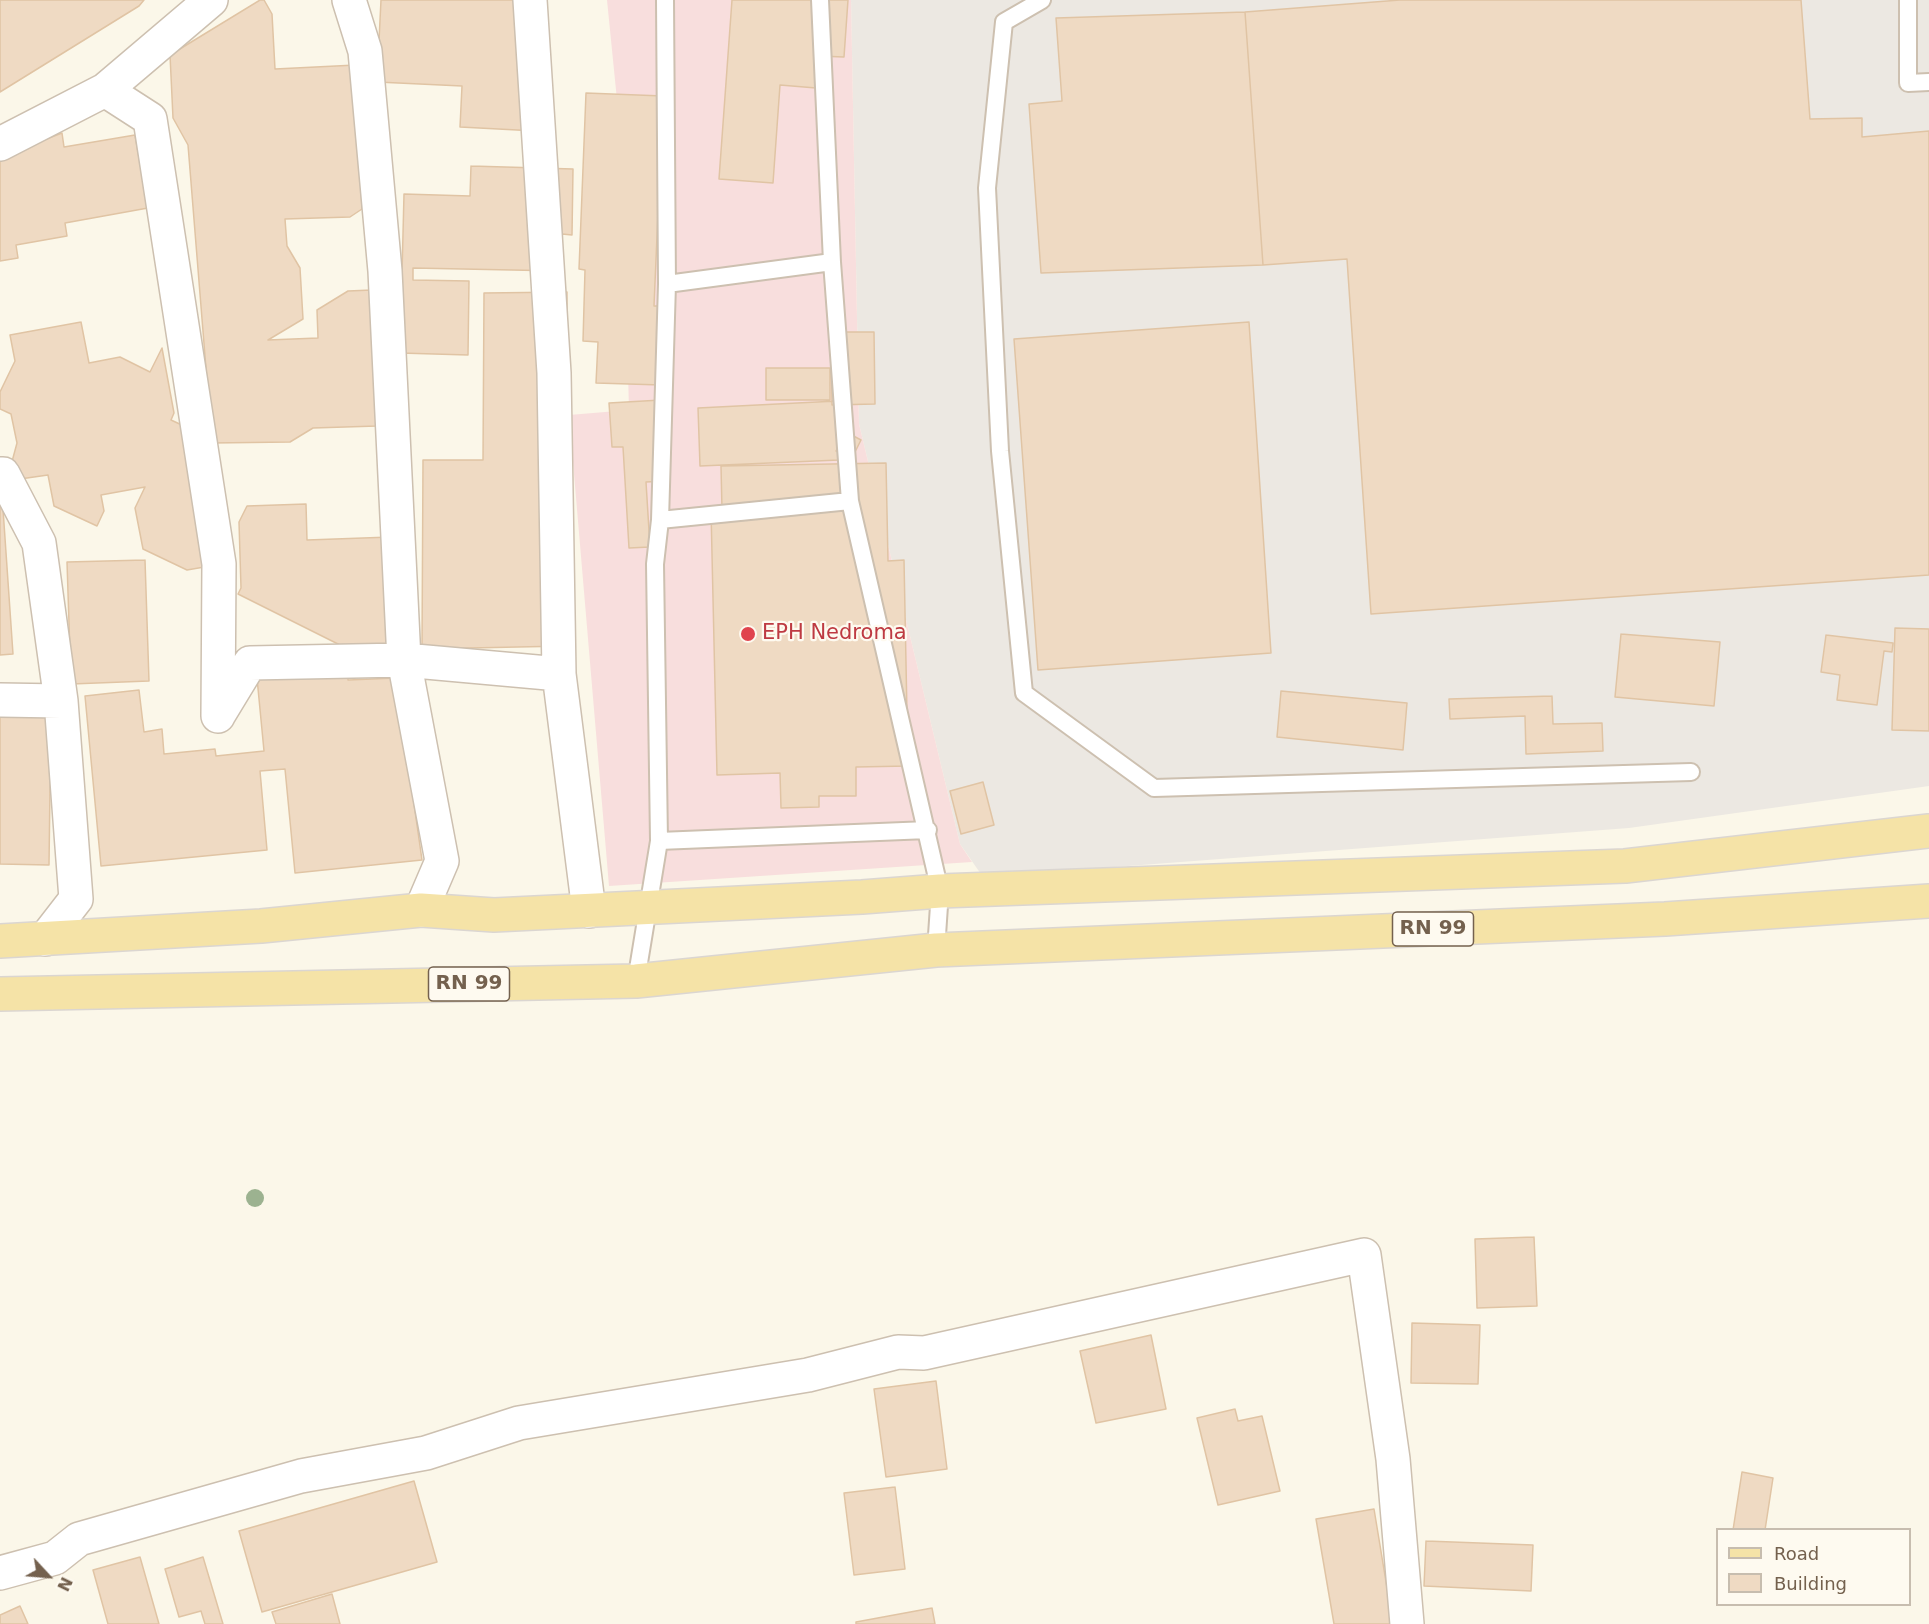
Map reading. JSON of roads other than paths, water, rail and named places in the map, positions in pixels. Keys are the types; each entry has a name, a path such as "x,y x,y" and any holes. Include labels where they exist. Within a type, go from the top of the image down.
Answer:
{"main road":[{"path":"0,941 261,926 421,910 494,915 940,891 1625,866 1929,831"},
{"name":"RN 99","path":"0,994 636,981 936,950 1665,919 1929,901"}],"street":[{"path":"0,144 105,90 211,0"},
{"path":"350,0 365,51 385,271 404,660 442,861 421,910"},
{"path":"530,0 554,373 559,674 589,911"},
{"path":"105,90 150,119 219,564 218,716 249,663 404,660 559,674"},
{"path":"0,474 39,543 61,701 76,899 45,939"},
{"path":"0,700 61,701"},
{"path":"0,1573 55,1558 79,1539 302,1476 426,1453 519,1423 808,1375 898,1352 924,1353 1364,1255 1393,1459 1407,1624"}],"lane":[{"path":"636,981 659,841 655,564 660,520 667,284 665,0"},
{"path":"820,0 832,262 850,501 928,830 940,891 936,950"},
{"path":"1042,0 1004,22 987,188 1000,451 1024,693 1154,788 1691,772"},
{"path":"1908,0 1908,83 1929,82"},
{"path":"667,284 832,262"},
{"path":"660,520 850,501"},
{"path":"659,841 928,830"}],"place":[{"name":"EPH Nedroma","path":"748,634"}]}
